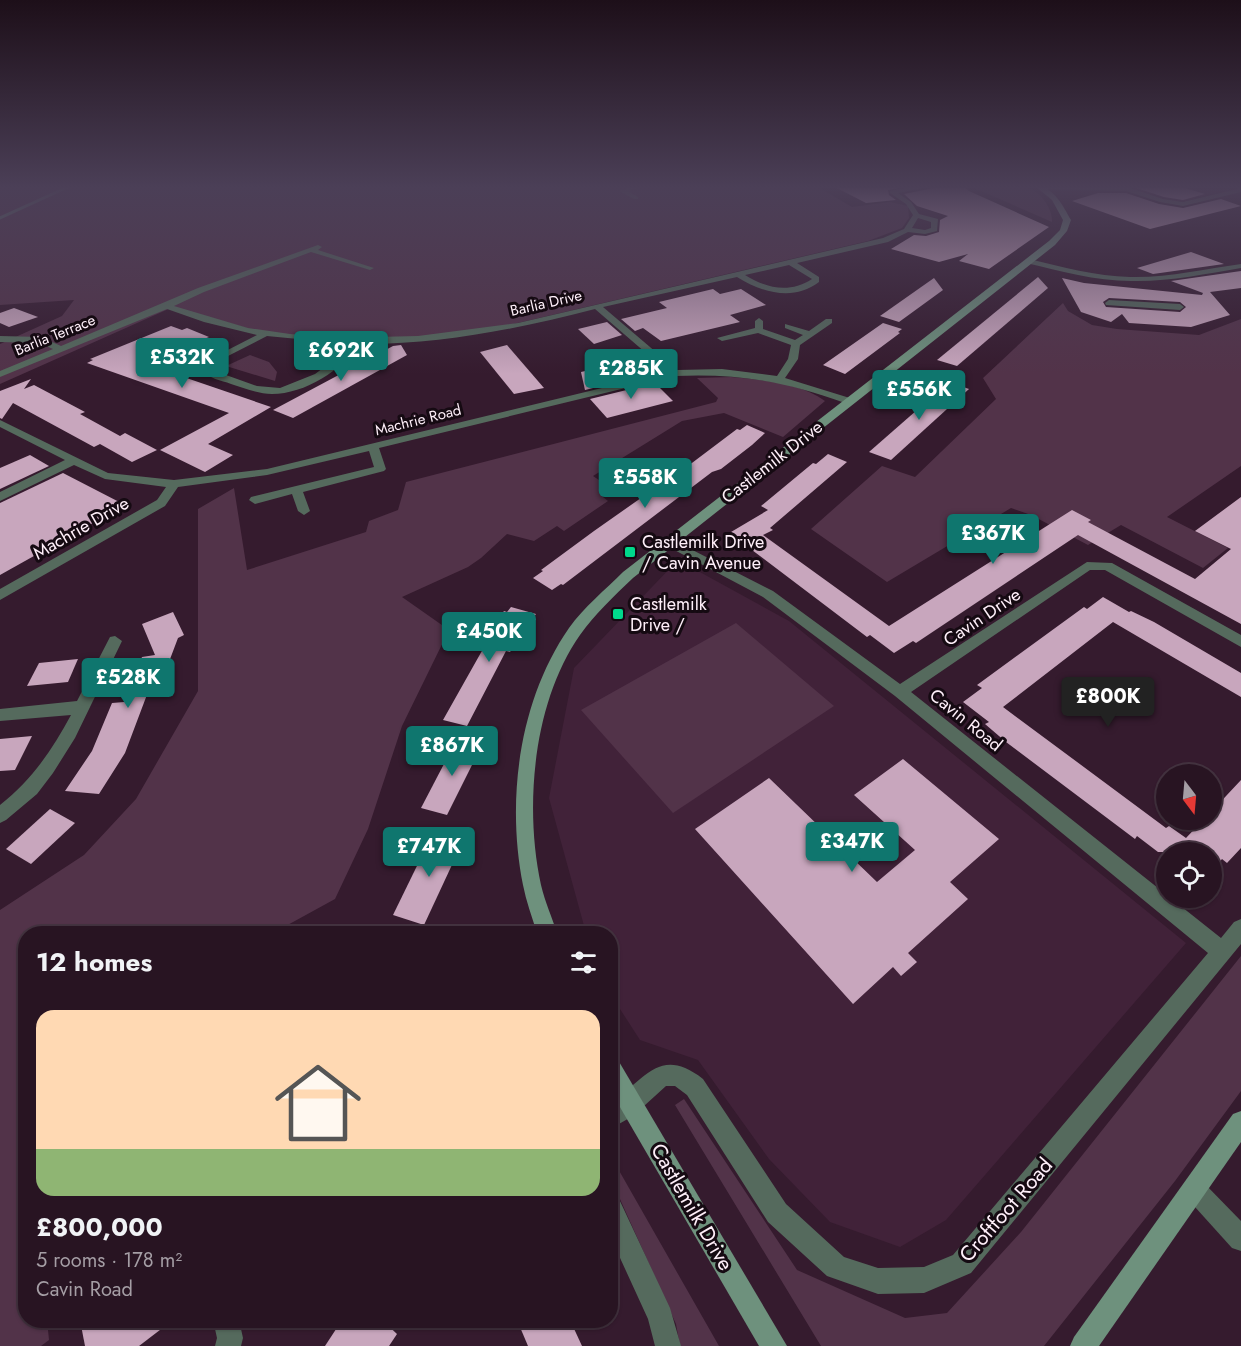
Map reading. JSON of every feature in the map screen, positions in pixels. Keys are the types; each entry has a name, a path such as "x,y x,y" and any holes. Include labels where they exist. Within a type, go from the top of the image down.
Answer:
{"street":[{"path":"167,306 201,290 312,249"},
{"path":"316,249 370,268"},
{"name":"Barlia Drive","path":"167,306 197,318 263,335 356,341 465,334 739,275 847,249"},
{"name":"Castlemilk Drive","path":"545,926 532,885 525,798 527,766 534,725 549,678 568,642 593,609 628,575 1045,249"},
{"path":"1029,261 1090,276 1128,279 1168,277 1241,266"},
{"path":"739,275 762,289 777,292 806,286 816,280 815,277 789,262"},
{"path":"1128,279 1134,288"},
{"path":"1140,296 1146,304"},
{"path":"1109,303 1180,308"},
{"name":"Barlia Terrace","path":"0,374 167,306"},
{"path":"596,306 675,373"},
{"path":"780,378 793,359 796,344 829,321"},
{"path":"722,338 759,326 796,344"},
{"path":"788,326 810,334"},
{"path":"263,335 210,365 207,370 211,374 267,391 285,390 334,366 347,355 356,341"},
{"path":"0,339 41,340 60,349"},
{"name":"Machrie Road","path":"0,423 105,476 174,484 267,472 675,373 716,370 747,372 805,384 849,401"},
{"path":"255,500 380,469 373,446"},
{"path":"0,497 72,461"},
{"name":"Machrie Drive","path":"0,595 160,504 174,484"},
{"path":"297,490 304,511"},
{"name":"Cavin Road","path":"669,542 768,594 900,692 1222,952"},
{"name":"Cavin Drive","path":"900,692 1087,566 1107,566 1241,642"},
{"path":"0,815 34,786 63,746 114,641"},
{"path":"0,715 81,707"},
{"name":"Croftfoot Road","path":"632,1102 652,1081 668,1074 682,1076 694,1087 777,1213 836,1267 878,1281 924,1280 962,1264 1241,929"},
{"name":"Castlemilk Drive","path":"618,1080 774,1346"},
{"path":"618,1112 632,1102"},
{"path":"1083,1346 1241,1122"},
{"path":"1194,1189 1241,1239"},
{"path":"618,1226 662,1317 668,1346"},
{"path":"228,1328 230,1338 228,1346"}],"shaded area":[{"path":"0,249 835,249 501,327 423,337 358,339 267,334 173,307 0,384 0,344 62,316 74,300 0,305"},
{"path":"1063,303 1068,311 1092,325 1117,329 1199,335 1241,319 1241,466 1167,517 1228,548 1203,568 1121,525 1088,545 1031,515 1011,508 887,582 811,529 882,466 915,477 996,399 983,378"},
{"path":"250,355 269,362 277,372 275,381 226,366"},
{"path":"731,377 768,381 804,390 825,401 783,437 724,413 682,421 593,476 614,490 603,497 608,501 564,531 557,526 534,541 507,534 468,567 402,597 449,630 402,726 368,829 335,899 286,926 18,926 18,1328 48,1328 49,1340 41,1346 0,1346 0,910 84,855 136,799 198,691 198,509 234,488 247,570 366,532 369,521 398,510 406,482 716,402 718,398 697,378"},
{"path":"678,560 789,621 1186,943 946,1220 900,1247 830,1222 769,1159 698,1060 640,1040 618,1006 618,926 584,926 549,798 574,668"},
{"path":"736,623 834,706 673,813 581,710"},
{"path":"1241,956 1241,1091 1175,1181 1044,1346 821,1346 675,1105 684,1099 797,1270 905,1318 947,1313 1021,1232"},
{"path":"618,1169 719,1346 680,1346 676,1324 618,1195"}],"building":[{"path":"891,249 1018,249 989,269 959,261 968,254 939,262"},
{"path":"1191,252 1224,264 1153,274 1137,268"},
{"path":"1241,271 1241,288 1210,292 1230,315 1191,327 1129,323 1122,314 1111,322 1081,312 1062,278 1084,283 1202,295 1203,293 1171,281","holes":["1109,298 1180,302 1186,307 1180,312 1106,307 1103,302"]},
{"path":"1038,277 1048,288 957,366 937,360"},
{"path":"934,278 943,290 899,322 880,316"},
{"path":"713,289 720,294 741,289 766,305 730,315 740,322 661,341 643,328 635,331 621,319 667,308 659,302"},
{"path":"14,308 38,317 9,327 0,323 0,313"},
{"path":"607,322 622,335 594,344 578,329"},
{"path":"883,323 902,329 898,332 900,333 845,374 823,365"},
{"path":"171,326 182,330 187,328 209,337 204,339 216,344 204,350 207,351 166,371 271,407 208,444 233,455 205,472 160,450 229,413 87,363 93,360 90,359"},
{"path":"401,345 407,355 293,418 273,410 393,346"},
{"path":"507,345 544,388 514,394 480,352"},
{"path":"631,360 646,375 585,390 581,372"},
{"path":"31,379 24,389 34,385 85,412 80,414 120,436 125,433 157,450 132,462 100,444 94,447 13,403 2,419 0,418 0,391"},
{"path":"949,382 969,389 891,460 869,452"},
{"path":"655,383 673,401 607,418 590,399"},
{"path":"747,425 765,433 721,469 712,472 563,585 552,590 533,578 594,531 658,486 660,487 737,429 740,430"},
{"path":"828,454 847,462 770,528 773,530 763,535 889,626 1072,510 1091,520 1088,522 1195,579 1231,549 1195,531 1241,497 1241,624 1078,535 916,643 913,641 894,653 870,635 867,637 731,532 768,510 761,506 813,463 816,464"},
{"path":"30,455 49,466 0,489 0,468"},
{"path":"63,473 125,505 0,575 0,503"},
{"path":"1103,597 1129,612 1154,622 1241,673 1241,697 1113,622 1003,707 1156,821 1156,830 1175,830 1186,838 1194,830 1222,830 1222,800 1241,780 1241,848 1227,863 1222,859 1222,842 1156,842 1156,850 1137,836 1135,839 1006,742 985,724 989,722 963,702 982,688 977,685 1084,607 1087,609"},
{"path":"511,607 536,614 533,618 536,619 520,643 517,642 510,652 506,651 467,726 443,720 492,633 488,632 504,611 507,612"},
{"path":"173,612 184,635 178,638 161,683 151,684 125,753 99,794 65,791 92,751 112,703 124,702 142,657 155,655 142,624"},
{"path":"78,659 68,682 27,686 39,663"},
{"path":"32,736 15,770 0,771 0,739"},
{"path":"457,739 482,745 447,815 421,808"},
{"path":"903,759 999,839 950,882 968,899 908,953 917,962 901,976 893,967 853,1004 695,829 769,778 877,882 915,850 854,795"},
{"path":"50,809 75,823 31,864 6,849"},
{"path":"434,831 464,839 424,925 393,915"},
{"path":"82,1328 163,1328 139,1346 85,1346"},
{"path":"337,1328 391,1328 397,1334 389,1346 325,1346"},
{"path":"520,1328 574,1328 582,1346 528,1346"}],"place":[{"name":"Castlemilk Drive / Cavin Avenue","path":"630,552"},
{"name":"Castlemilk Drive /","path":"618,614"}]}
